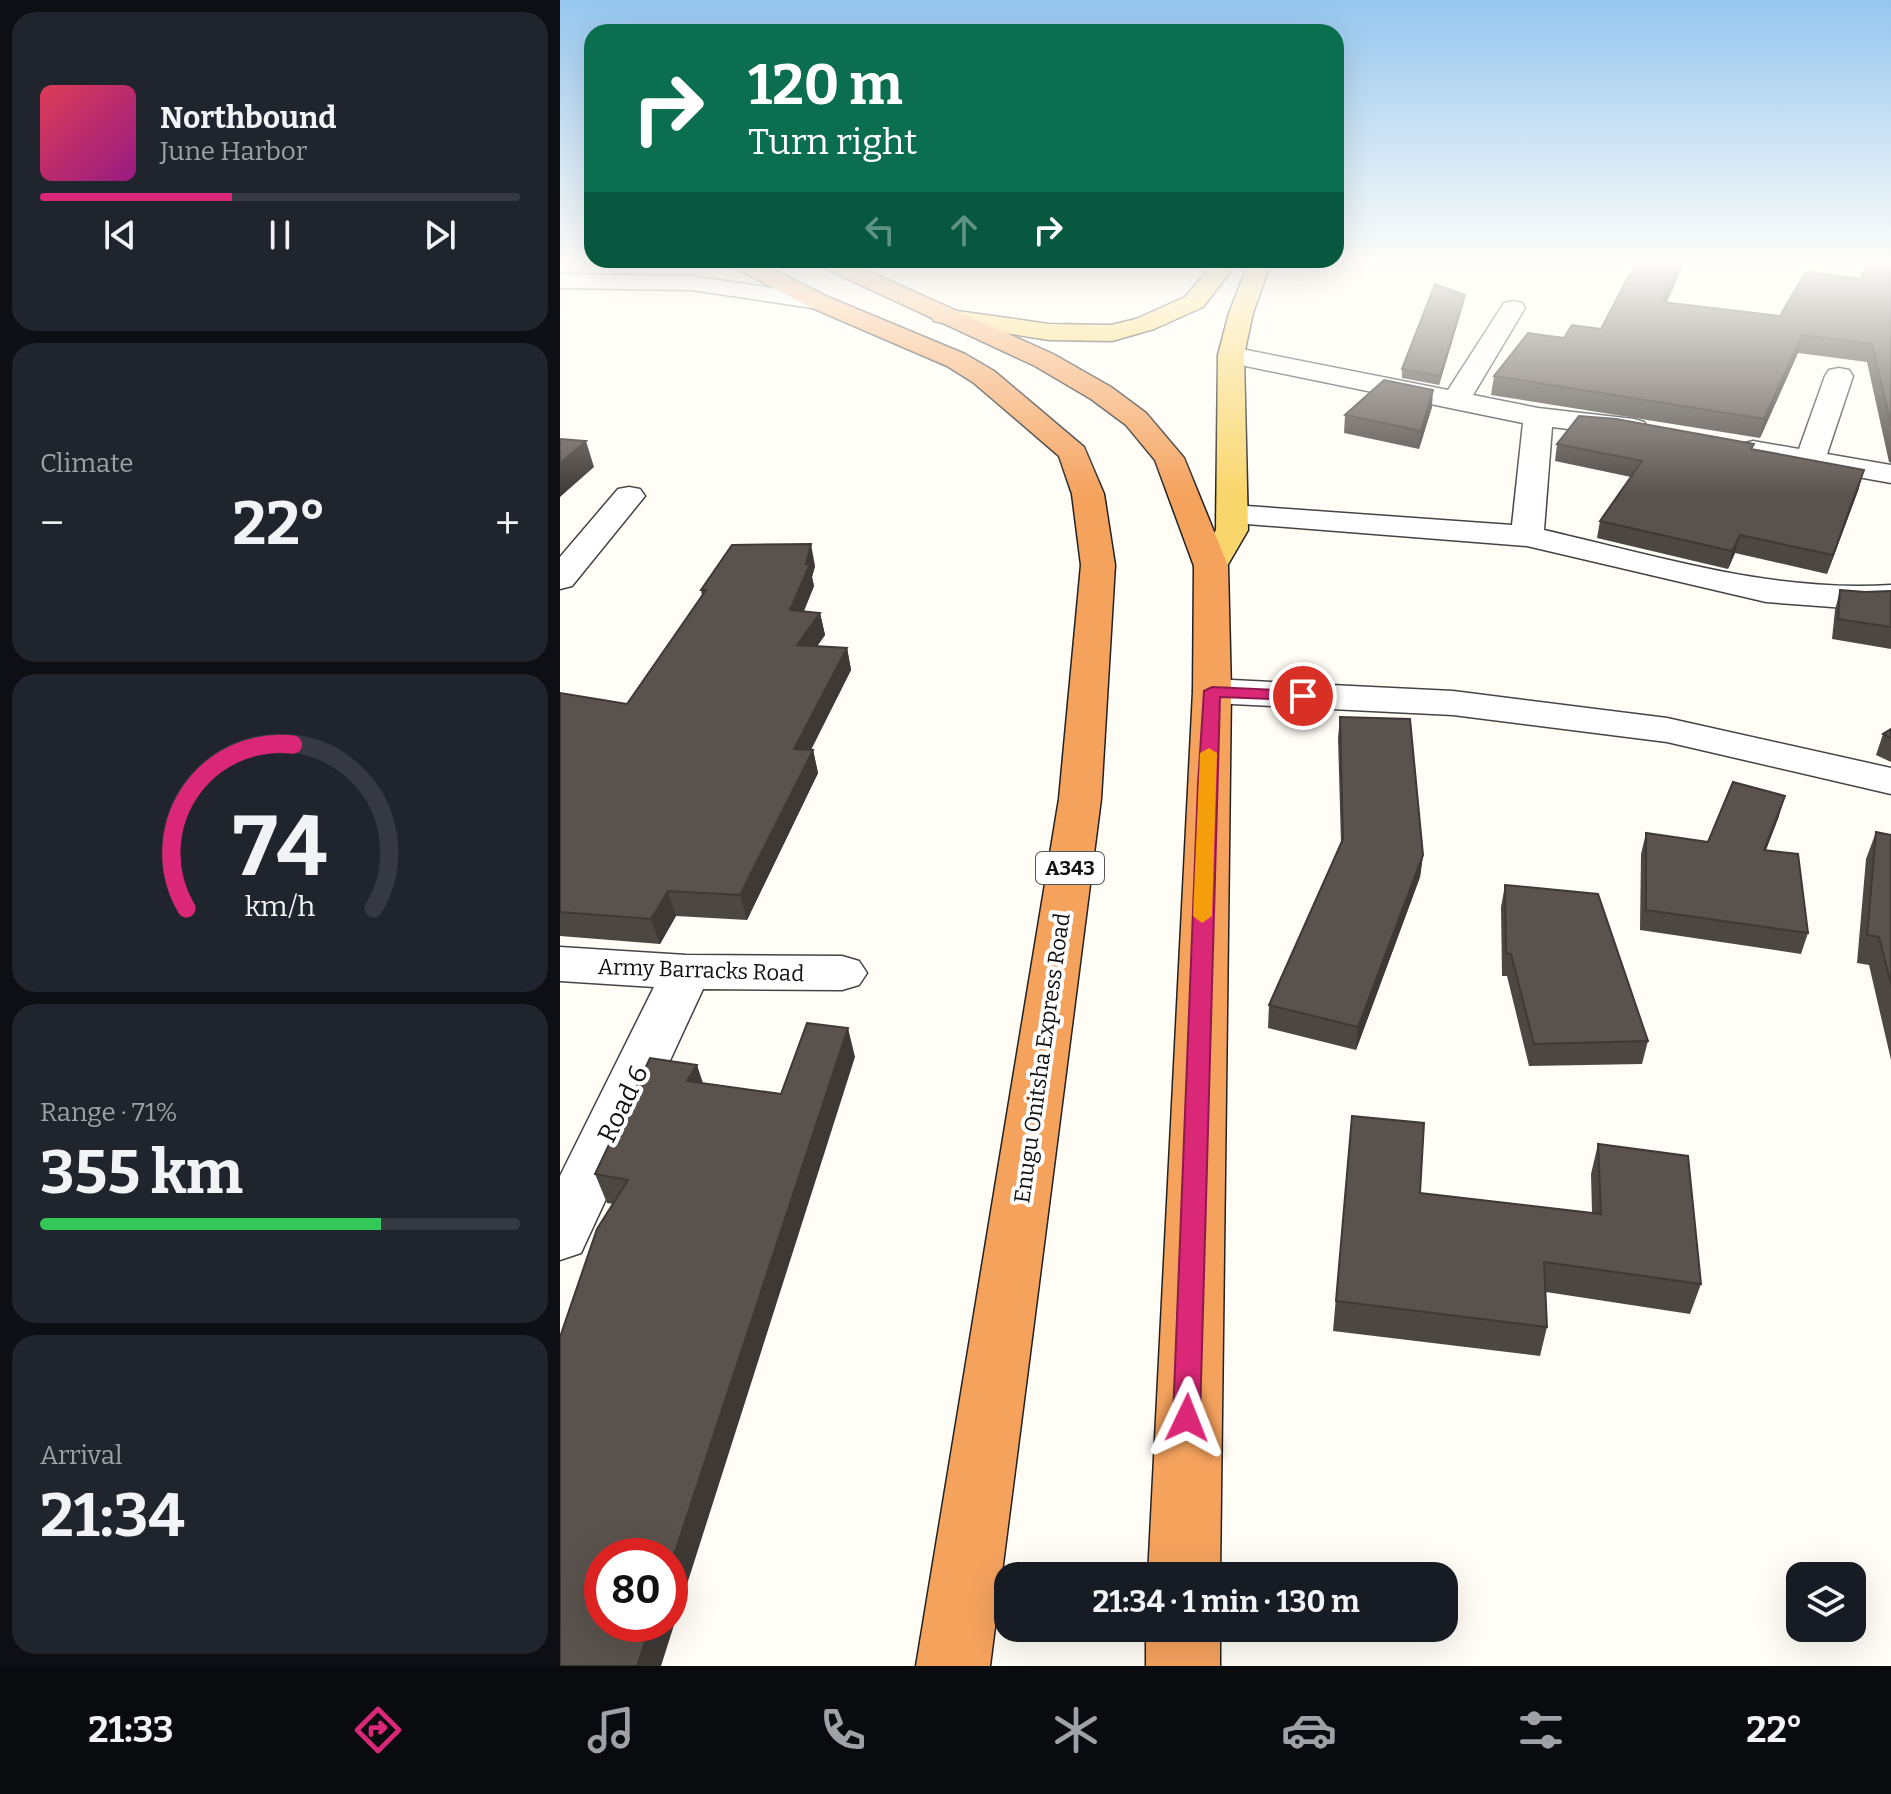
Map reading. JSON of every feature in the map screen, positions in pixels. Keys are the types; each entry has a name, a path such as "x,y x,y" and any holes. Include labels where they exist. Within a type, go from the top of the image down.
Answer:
{"highway":[{"name":"Enugu Onitsha Express Road","path":"922,340 984,377 1073,453 1088,494 1098,565 1080,799 953,1666"},
{"name":"Enugu Onitsha Express Road","path":"998,340 1044,360 1101,393 1136,419 1169,458 1211,566 1212,691 1184,1562"},
{"path":"1183,1642 1183,1666"}],"main road":[{"path":"1211,566 1232,530 1231,355 1235,340"}],"street":[{"path":"1456,400 1493,340"},
{"path":"1231,355 1538,417 1614,424 1659,432"},
{"path":"1810,460 1839,376"},
{"path":"1527,536 1538,417"},
{"path":"1720,443 1891,474"},
{"path":"560,579 629,496"},
{"path":"1232,515 1527,536 1766,591 1859,598 1891,596"},
{"path":"1212,691 1453,703 1667,730 1891,781"},
{"name":"Army Barracks Road","path":"560,964 686,972 842,973"},
{"name":"Road 6","path":"560,1235 686,972"}],"building":[{"path":"1413,340 1451,340 1440,376 1402,369"},
{"path":"1523,340 1800,340 1764,419 1494,376"},
{"path":"1839,340 1891,340 1891,425 1872,344"},
{"path":"1384,380 1433,390 1421,431 1345,415"},
{"path":"1579,416 1616,419 1754,444 1751,449 1864,470 1833,555 1740,535 1732,551 1600,521 1642,461 1557,444"},
{"path":"560,439 586,441 560,463"},
{"path":"811,544 806,564 810,564 790,610 820,613 797,645 847,648 794,749 813,750 740,895 668,891 651,919 560,912 560,693 627,704 706,590 701,590 732,545"},
{"path":"1840,590 1891,591 1891,627 1838,619"},
{"path":"1340,717 1410,719 1423,855 1358,1027 1269,1005 1343,839"},
{"path":"1733,782 1785,796 1764,850 1798,854 1808,933 1646,910 1646,833 1708,842"},
{"path":"1876,832 1891,835 1891,984 1879,937 1867,935"},
{"path":"1505,885 1598,894 1648,1041 1534,1044 1511,954 1506,953"},
{"path":"807,1023 848,1028 680,1538 584,1538 584,1642 645,1642 637,1666 560,1666 560,1337 597,1229 628,1180 595,1174 650,1058 697,1065 687,1081 781,1094"},
{"path":"1352,1116 1424,1123 1420,1193 1601,1214 1598,1144 1688,1156 1701,1284 1544,1262 1547,1327 1336,1301"}],"slow traffic":[{"path":"1202,916 1209,753"}],"route":[{"path":"1187,1418 1212,691 1303,696"}]}
